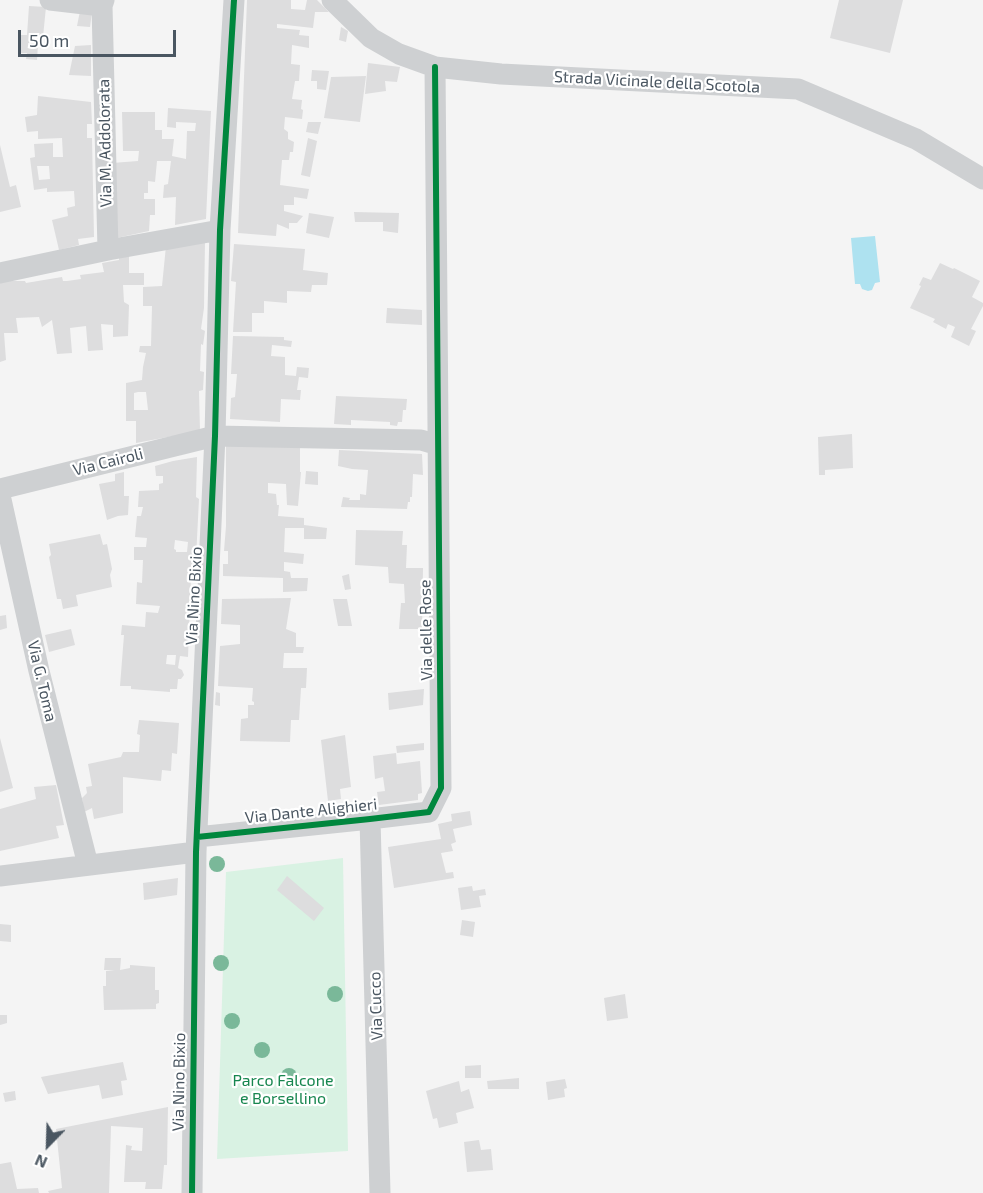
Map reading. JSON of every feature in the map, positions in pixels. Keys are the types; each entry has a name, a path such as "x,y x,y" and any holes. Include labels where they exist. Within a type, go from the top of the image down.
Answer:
{"street":[{"path":"50,0 103,3"},
{"name":"Via Nino Bixio","path":"192,1193 196,844 215,436 220,230 234,0"},
{"name":"Strada Vicinale della Scotola","path":"332,0 371,38 399,54 435,67 501,74 798,89 916,139 983,179"},
{"name":"Via M. Addolorata","path":"103,3 108,250"},
{"name":"Via delle Rose","path":"429,812 441,788 435,67"},
{"path":"0,273 108,250 220,230"},
{"name":"Via Cairoli","path":"0,489 215,436 421,440 438,445"},
{"name":"Via G. Toma","path":"0,495 39,671 88,865"},
{"name":"Via Dante Alighieri","path":"0,876 88,865 196,844 429,812"},
{"name":"Via Cucco","path":"370,819 380,1193"}],"green space":[{"name":"Parco Falcone e Borsellino","path":"343,858 348,1151 217,1159 226,872"}],"water":[{"path":"875,236 880,282 875,283 872,290 868,291 862,289 860,284 855,284 851,238"}],"building":[{"path":"247,0 291,0 291,9 305,10 307,0 317,0 329,12 315,12 313,28 277,24 277,28 300,30 299,35 309,36 309,48 292,45 291,64 300,65 299,81 295,81 292,99 302,100 301,109 303,110 302,119 285,117 284,129 288,132 288,139 294,142 289,160 282,160 280,185 309,189 307,199 294,197 294,205 284,205 284,211 303,216 297,223 289,223 289,229 277,224 276,236 238,233"},
{"path":"839,0 903,0 890,53 830,38"},
{"path":"29,6 46,7 43,37 29,36 29,43 38,44 37,60 26,59 27,53 19,53 20,35 27,35"},
{"path":"80,11 92,12 90,27 77,26"},
{"path":"341,27 348,31 346,42 339,40"},
{"path":"91,45 91,76 69,75 75,46"},
{"path":"368,63 400,67 397,82 385,81 386,91 365,94"},
{"path":"312,70 329,71 326,90 317,89 317,81 311,81"},
{"path":"366,76 360,122 324,118 331,77"},
{"path":"38,96 91,102 92,124 87,124 87,138 92,138 94,237 78,239 79,245 59,250 52,220 68,216 67,208 75,206 74,191 47,192 47,188 34,190 30,158 35,157 34,144 53,143 53,157 63,157 62,138 38,139 38,131 27,132 25,117 37,115","holes":["37,166 49,166 50,179 39,180"]},
{"path":"168,108 211,111 206,219 175,225 176,197 163,198 164,185 168,184 171,161 157,161 155,182 148,181 148,193 144,193 144,199 155,199 155,215 150,215 149,231 112,239 112,163 138,161 139,151 123,151 122,112 155,112 155,130 162,130 162,139 174,139 172,156 186,159 187,131 195,131 196,123 176,122 176,128 167,127"},
{"path":"308,122 321,122 318,134 306,132"},
{"path":"308,138 317,141 310,177 301,175"},
{"path":"0,145 10,187 16,185 21,207 0,212"},
{"path":"354,212 399,213 398,233 383,231 383,222 355,222"},
{"path":"309,213 334,217 329,238 306,233"},
{"path":"205,241 204,308 201,329 205,331 203,345 201,344 200,371 204,372 203,390 199,391 200,431 136,443 136,421 126,421 126,383 142,380 146,353 139,352 140,346 151,346 152,306 143,306 143,287 162,286 166,246","holes":["146,392 148,410 134,410 134,393"]},
{"path":"234,244 305,249 303,270 328,273 327,285 312,285 311,292 287,291 287,303 264,301 264,313 252,313 252,332 233,332 236,282 231,281"},
{"path":"129,253 129,273 144,273 144,285 123,285 124,302 129,305 128,336 113,337 113,325 101,324 103,350 88,351 86,326 70,328 72,353 57,354 52,320 42,327 39,317 16,318 18,333 4,333 6,360 0,362 0,279 12,277 12,281 25,281 26,283 62,277 63,281 81,279 80,275 104,272 102,263 119,260 119,255"},
{"path":"940,263 980,281 972,297 983,303 983,306 971,329 976,331 969,346 951,337 955,327 948,324 946,329 933,322 935,319 910,308 923,277 931,280"},
{"path":"387,308 422,310 422,325 386,323"},
{"path":"233,336 284,337 284,340 292,341 291,347 272,345 271,356 285,357 285,375 296,376 297,367 309,368 308,378 299,377 297,390 301,390 300,400 281,399 280,422 230,419 231,398 235,397 237,374 231,374"},
{"path":"336,396 407,399 406,410 403,410 402,422 398,422 397,426 390,425 390,422 351,420 351,425 334,424"},
{"path":"852,434 853,468 825,470 825,475 819,475 818,437"},
{"path":"226,443 300,446 301,472 298,506 287,505 286,484 268,483 268,493 276,494 277,505 279,505 278,516 304,518 304,525 327,528 326,539 304,539 304,528 285,528 284,552 304,554 303,564 284,562 284,571 290,572 291,578 308,578 307,591 283,592 283,578 223,576 223,564 228,564 228,551 224,551"},
{"path":"339,450 422,454 423,475 413,474 412,497 410,497 407,509 341,507 343,497 350,498 349,500 360,500 360,494 366,495 368,470 338,466"},
{"path":"197,457 196,497 199,499 195,578 191,578 188,657 180,656 178,668 184,675 178,679 177,689 170,689 170,692 131,689 131,686 120,686 124,635 121,635 122,625 145,627 146,612 158,613 160,606 136,604 137,582 142,583 143,560 134,560 134,547 146,547 147,538 135,537 137,516 141,516 143,507 138,507 139,491 159,490 159,484 163,483 163,476 156,476 155,466","holes":["175,540 188,542 187,552 176,552","167,655 176,655 175,665 166,664"]},
{"path":"306,471 318,472 318,485 305,484"},
{"path":"124,472 124,496 129,496 128,515 107,520 99,484 115,481 115,474"},
{"path":"356,530 403,531 402,545 407,545 406,568 423,568 422,629 399,629 401,603 405,603 404,584 389,583 388,567 355,565"},
{"path":"100,534 103,545 107,544 112,569 110,575 112,587 76,595 78,606 63,609 61,599 57,599 49,557 51,555 49,544"},
{"path":"349,574 351,589 345,590 342,576"},
{"path":"291,598 286,629 296,633 296,647 304,647 303,653 284,653 283,668 307,668 306,688 301,688 299,720 291,720 290,742 240,741 241,719 248,718 248,705 254,705 253,688 218,686 220,646 240,644 240,625 221,624 222,599"},
{"path":"333,599 347,599 352,626 338,626"},
{"path":"6,615 7,628 0,630 0,616"},
{"path":"71,629 75,645 49,652 45,635"},
{"path":"424,689 423,705 389,710 388,693"},
{"path":"216,692 220,693 220,706 215,705"},
{"path":"139,720 179,723 177,754 172,753 171,771 162,770 161,781 123,777 123,813 94,819 92,808 84,812 82,798 87,793 86,787 92,786 88,764 121,757 123,752 139,752 140,735 137,734"},
{"path":"345,735 351,787 340,789 341,799 328,801 321,740"},
{"path":"0,738 13,788 0,792"},
{"path":"424,743 424,750 397,753 396,746"},
{"path":"396,753 397,764 420,761 422,793 418,794 418,800 379,805 377,792 385,791 383,777 375,779 373,756"},
{"path":"56,785 64,825 56,826 59,838 0,851 0,809 36,799 34,787"},
{"path":"470,811 472,825 453,829 456,842 451,844 453,851 441,853 446,873 453,872 454,878 394,888 388,847 441,839 438,824 452,821 451,814"},
{"path":"287,876 324,908 314,921 277,890"},
{"path":"178,878 177,895 144,900 143,883"},
{"path":"472,886 473,891 485,889 486,895 479,896 481,907 461,910 458,888"},
{"path":"462,920 475,922 473,937 460,935"},
{"path":"0,924 11,925 11,942 0,941"},
{"path":"105,958 121,958 120,970 130,968 130,965 155,967 155,990 159,990 159,1003 156,1004 156,1009 104,1010 103,986 106,986 106,971 115,970 104,970"},
{"path":"625,994 628,1018 607,1021 604,998"},
{"path":"0,1015 7,1015 7,1023 0,1025"},
{"path":"123,1062 127,1080 121,1081 123,1095 102,1099 99,1085 48,1094 41,1077"},
{"path":"481,1065 481,1078 465,1078 465,1066"},
{"path":"519,1078 519,1089 488,1089 487,1081"},
{"path":"565,1079 567,1088 564,1089 565,1097 548,1100 546,1082"},
{"path":"459,1081 461,1092 469,1089 474,1108 456,1113 458,1123 439,1128 437,1118 433,1119 426,1091"},
{"path":"15,1091 16,1100 5,1102 3,1093"},
{"path":"168,1107 167,1165 164,1165 162,1189 145,1189 146,1182 124,1182 126,1145 132,1146 131,1150 142,1151 143,1128 111,1126 109,1193 49,1193 48,1191 62,1188 56,1129"},
{"path":"479,1140 481,1150 491,1149 493,1170 467,1172 464,1142"},
{"path":"11,1162 17,1189 38,1188 39,1193 0,1193 0,1164"}],"cycle path":[{"path":"192,1193 196,852 215,436 220,230 234,0"},
{"path":"197,837 429,812 441,788 435,67"}]}
